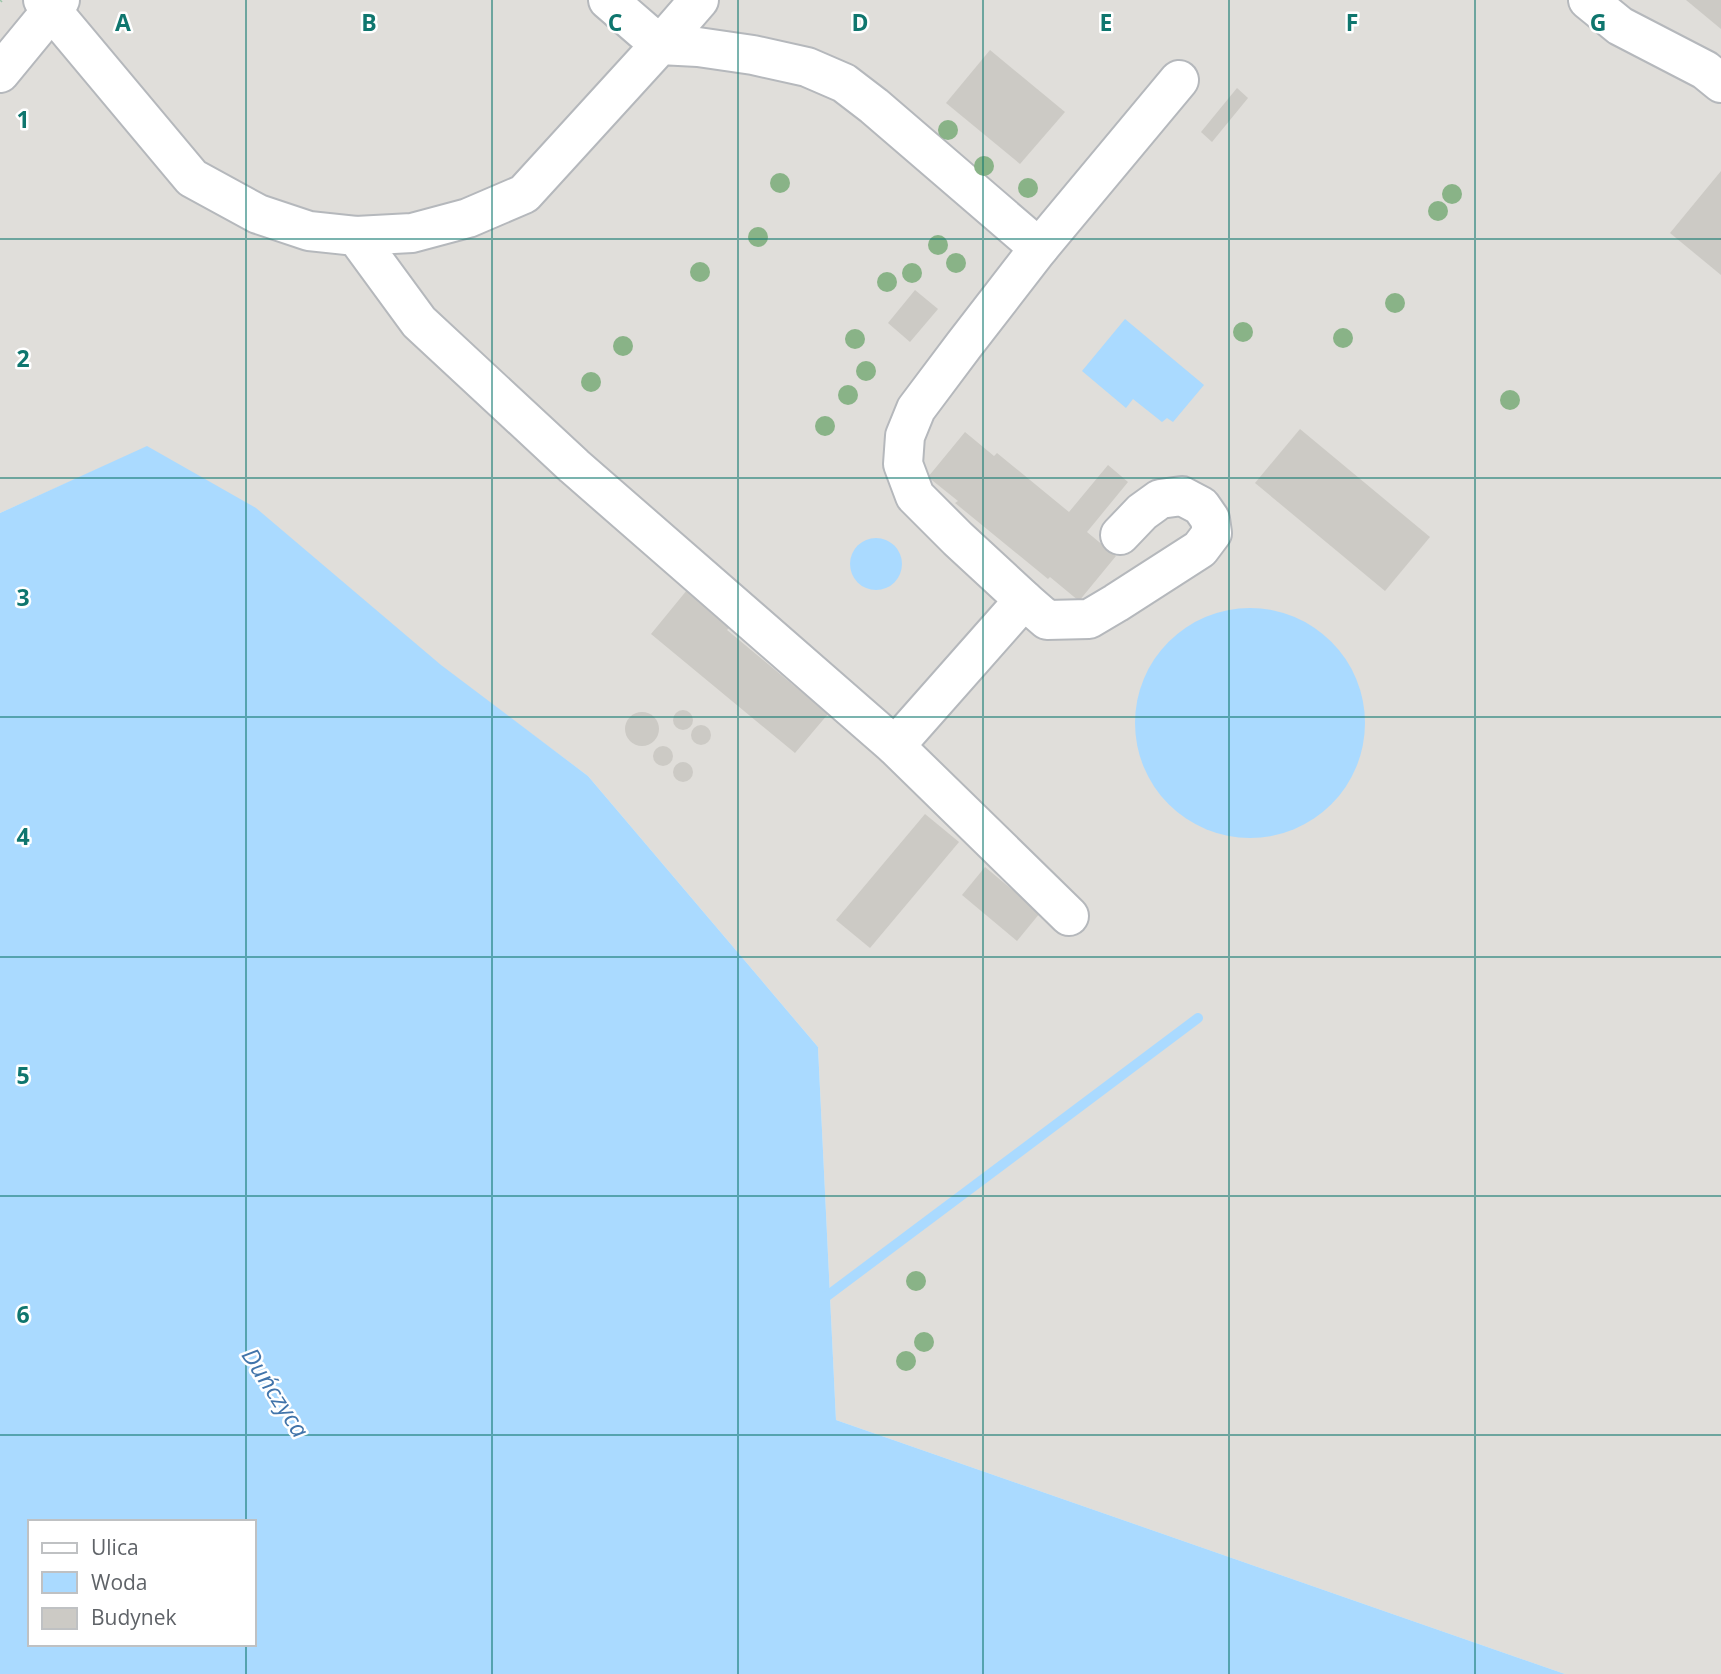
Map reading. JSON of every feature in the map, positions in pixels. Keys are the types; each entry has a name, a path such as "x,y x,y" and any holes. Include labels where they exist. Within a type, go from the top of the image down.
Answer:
{"street":[{"path":"608,0 660,45 753,55 807,67 844,82 1039,248"},
{"path":"0,73 52,4 192,178 258,214 309,231 356,236 412,233 468,218 524,194 699,0"},
{"path":"1588,0 1620,26 1704,70 1721,83"},
{"path":"1119,535 1142,512 1160,499 1182,496 1201,506 1210,519 1212,533 1200,549 1089,619 1047,620 915,496 903,464 905,436 916,409 964,345 1039,248 1180,80"},
{"path":"356,236 419,322 574,466 895,746 1069,916"},
{"path":"895,746 1024,600"}],"shaded area":[{"path":"0,0 1721,0 1721,1674 1565,1674 836,1420 818,1047 588,776 147,447 0,513"}],"water":[{"path":"1125,319 1204,385 1173,422 1167,418 1162,422 1133,399 1126,408 1082,371"},
{"name":"Duńczyca","path":"147,446 256,508 441,665 588,776 818,1047 836,1420 1565,1674 0,1674 0,513"},
{"path":"876,538 895,545 902,564 895,583 876,590 857,583 850,564 857,545"},
{"path":"1239,608 1261,608 1283,613 1314,627 1339,650 1360,690 1365,723 1363,745 1356,767 1346,787 1323,812 1283,833 1261,838 1239,838 1217,833 1186,819 1161,796 1140,756 1135,734 1135,712 1140,690 1154,659 1177,634 1217,613"}],"building":[{"path":"1686,0 1721,0 1721,29"},
{"path":"990,50 1065,112 1020,164 946,103"},
{"path":"1237,88 1248,98 1212,142 1201,132"},
{"path":"1721,171 1721,275 1670,233"},
{"path":"915,290 938,309 910,342 888,323"},
{"path":"1300,429 1430,537 1385,591 1255,483"},
{"path":"965,432 994,456 997,453 1069,512 1108,465 1128,482 1087,532 1116,556 1079,601 955,503 958,501 928,477"},
{"path":"687,590 731,626 727,630 828,714 795,753 651,634"},
{"path":"683,710 690,713 693,720 690,727 683,730 676,727 673,720 676,713"},
{"path":"642,712 654,717 659,729 654,741 642,746 630,741 625,729 630,717"},
{"path":"701,725 708,728 711,735 708,742 701,745 694,742 691,735 694,728"},
{"path":"659,746 667,746 673,756 667,766 659,766 653,760 653,752"},
{"path":"679,762 687,762 693,772 687,782 679,782 673,776 673,768"},
{"path":"925,814 959,842 870,948 836,920"},
{"path":"985,867 1040,913 1017,941 962,895"}],"waterway":[{"path":"819,1300 1198,1018"}]}
